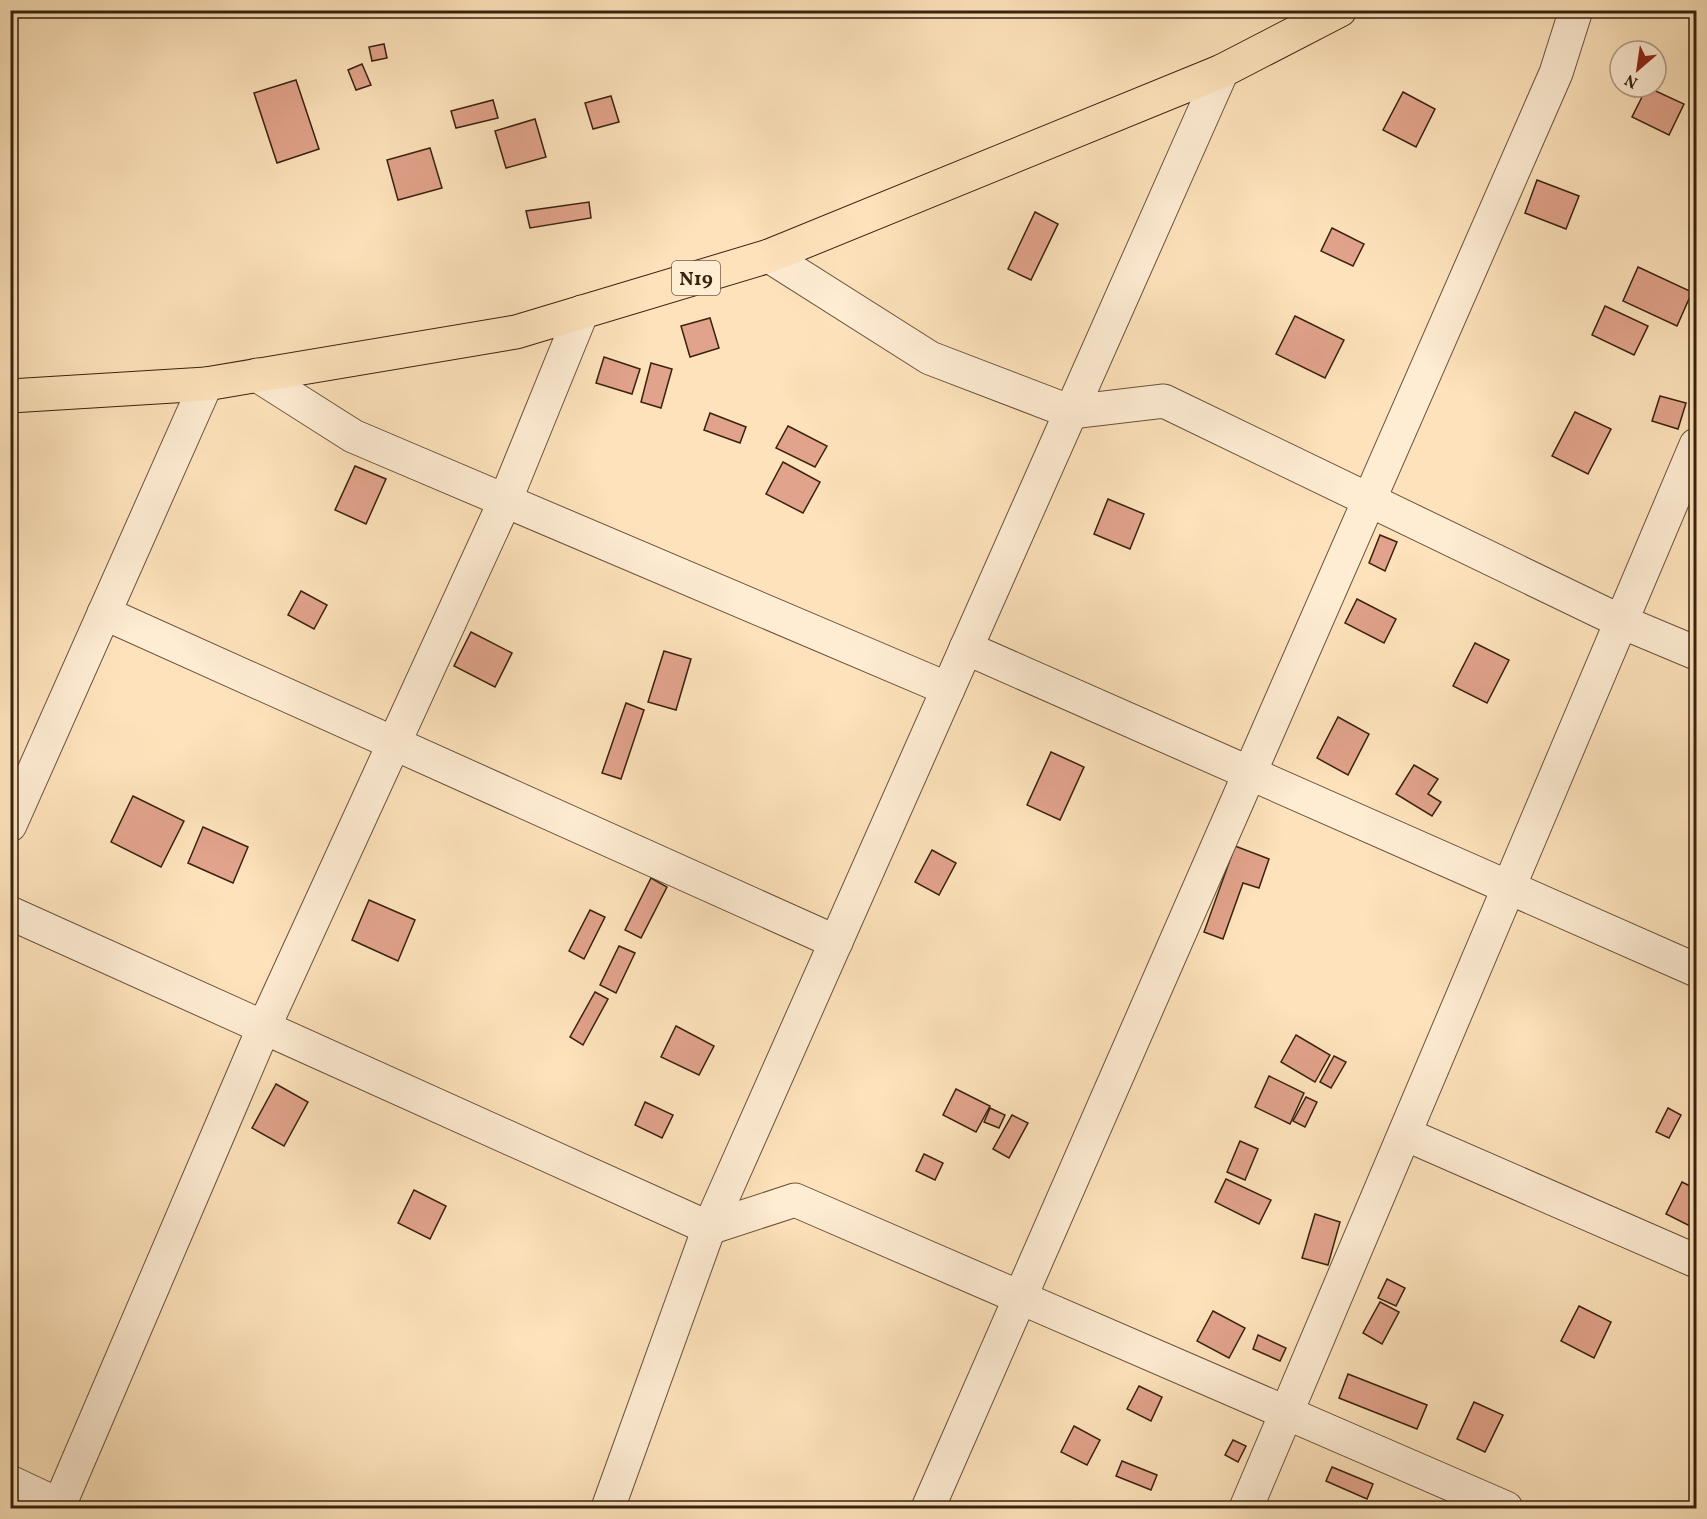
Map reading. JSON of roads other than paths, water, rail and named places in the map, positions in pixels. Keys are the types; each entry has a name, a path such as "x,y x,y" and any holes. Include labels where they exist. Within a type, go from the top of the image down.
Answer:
{"main road":[{"name":"N19","path":"10,396 206,384 516,332 769,256 1222,71 1331,12"}],"street":[{"path":"928,1509 1556,73 1576,10"},
{"path":"608,1509 709,1228 1222,71"},
{"path":"769,256 930,358 1071,412 1164,401 1622,622 1696,653"},
{"path":"10,1482 58,1507 264,1027 505,501 582,312"},
{"path":"257,375 353,435 948,689"},
{"path":"10,825 206,384"},
{"path":"1246,1509 1696,445"},
{"path":"104,613 836,942"},
{"path":"966,648 1696,969"},
{"path":"10,913 709,1228 795,1200 1506,1509"},
{"path":"1404,1134 1696,1261"}]}
